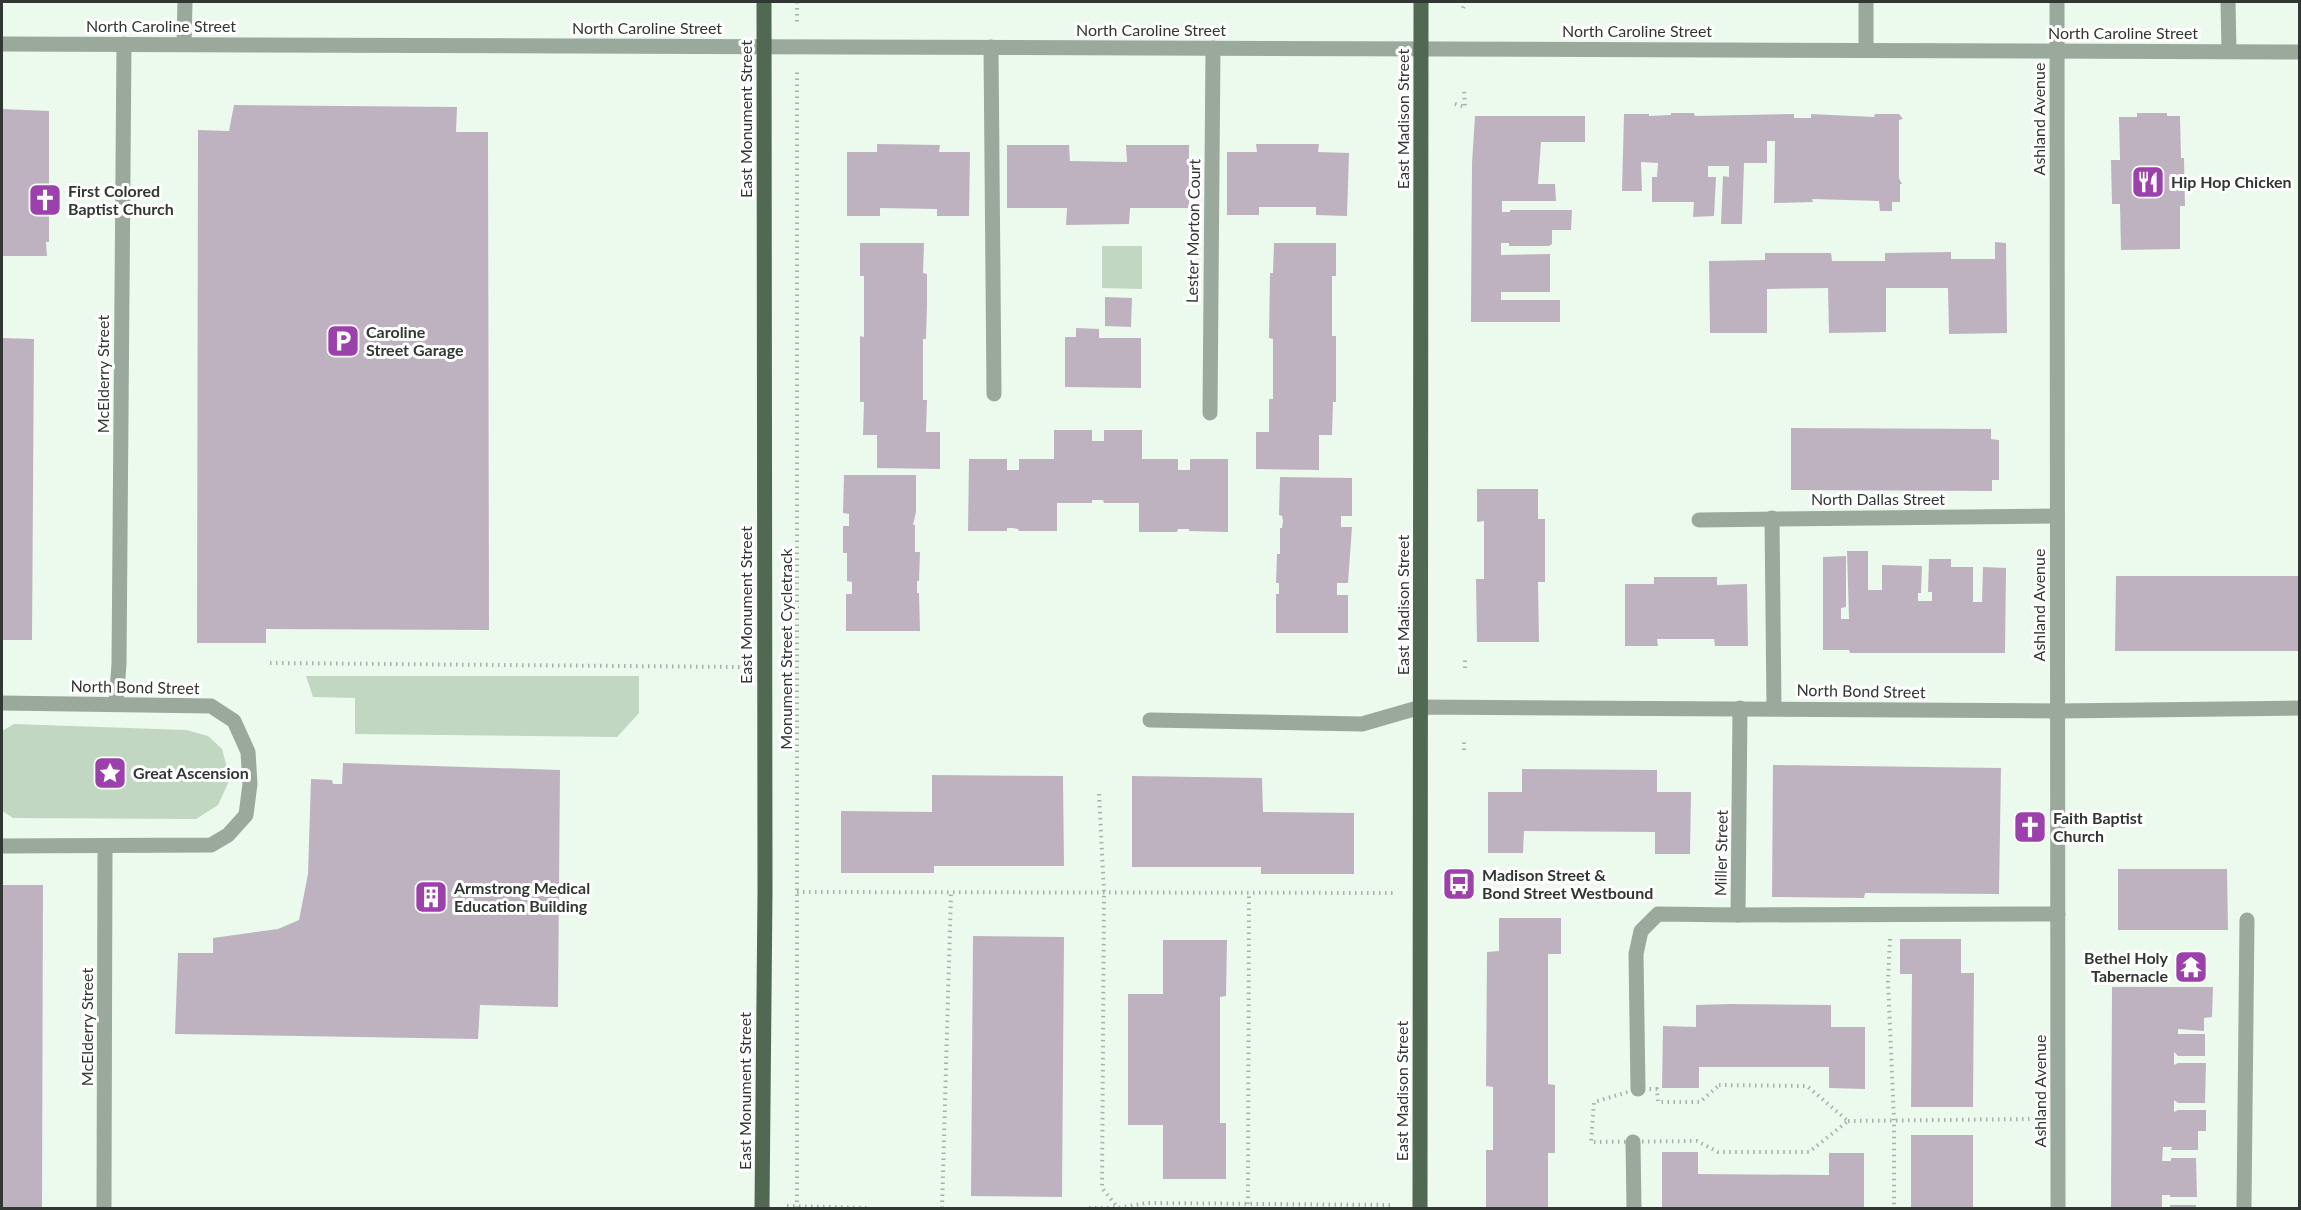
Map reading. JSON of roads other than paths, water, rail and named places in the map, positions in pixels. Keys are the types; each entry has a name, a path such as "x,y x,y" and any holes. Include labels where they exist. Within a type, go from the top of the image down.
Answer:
{"main road":[{"name":"East Monument Street","path":"762,1207 765,892 764,2"},
{"name":"East Madison Street","path":"1420,1207 1421,2"}],"street":[{"path":"184,45 185,2"},
{"path":"1866,2 1866,50"},
{"name":"Ashland Avenue","path":"2056,2 2058,1209"},
{"path":"2229,2 2229,51"},
{"name":"North Caroline Street","path":"2,44 2300,52"},
{"name":"McElderry Street","path":"116,704 119,640 124,44"},
{"path":"991,47 994,394"},
{"name":"Lester Morton Court","path":"1210,414 1213,48"},
{"name":"North Dallas Street","path":"1699,520 2057,516"},
{"path":"1772,518 1774,708"},
{"name":"North Bond Street","path":"2,703 211,706 234,721 248,752 250,784 246,815 228,835 211,845 2,846"},
{"name":"North Bond Street","path":"1150,720 1362,724 1421,707 2058,711 2300,708"},
{"name":"Miller Street","path":"1638,1089 1636,954 1641,931 1658,914 1738,915 1740,708"},
{"name":"McElderry Street","path":"104,1209 105,846"},
{"path":"1738,915 2058,914"},
{"path":"2244,1209 2247,920"},
{"path":"1634,1142 1634,1209"}],"place":[{"name":"Hip Hop Chicken","path":"2148,182"},
{"name":"First Colored Baptist Church","path":"45,200"},
{"name":"Caroline Street Garage","path":"343,341"},
{"name":"Great Ascension","path":"110,773"},
{"name":"Faith Baptist Church","path":"2030,827"},
{"name":"Madison Street & Bond Street Westbound","path":"1459,884"},
{"name":"Armstrong Medical Education Building","path":"431,897"},
{"name":"Bethel Holy Tabernacle","path":"2191,967"}]}
